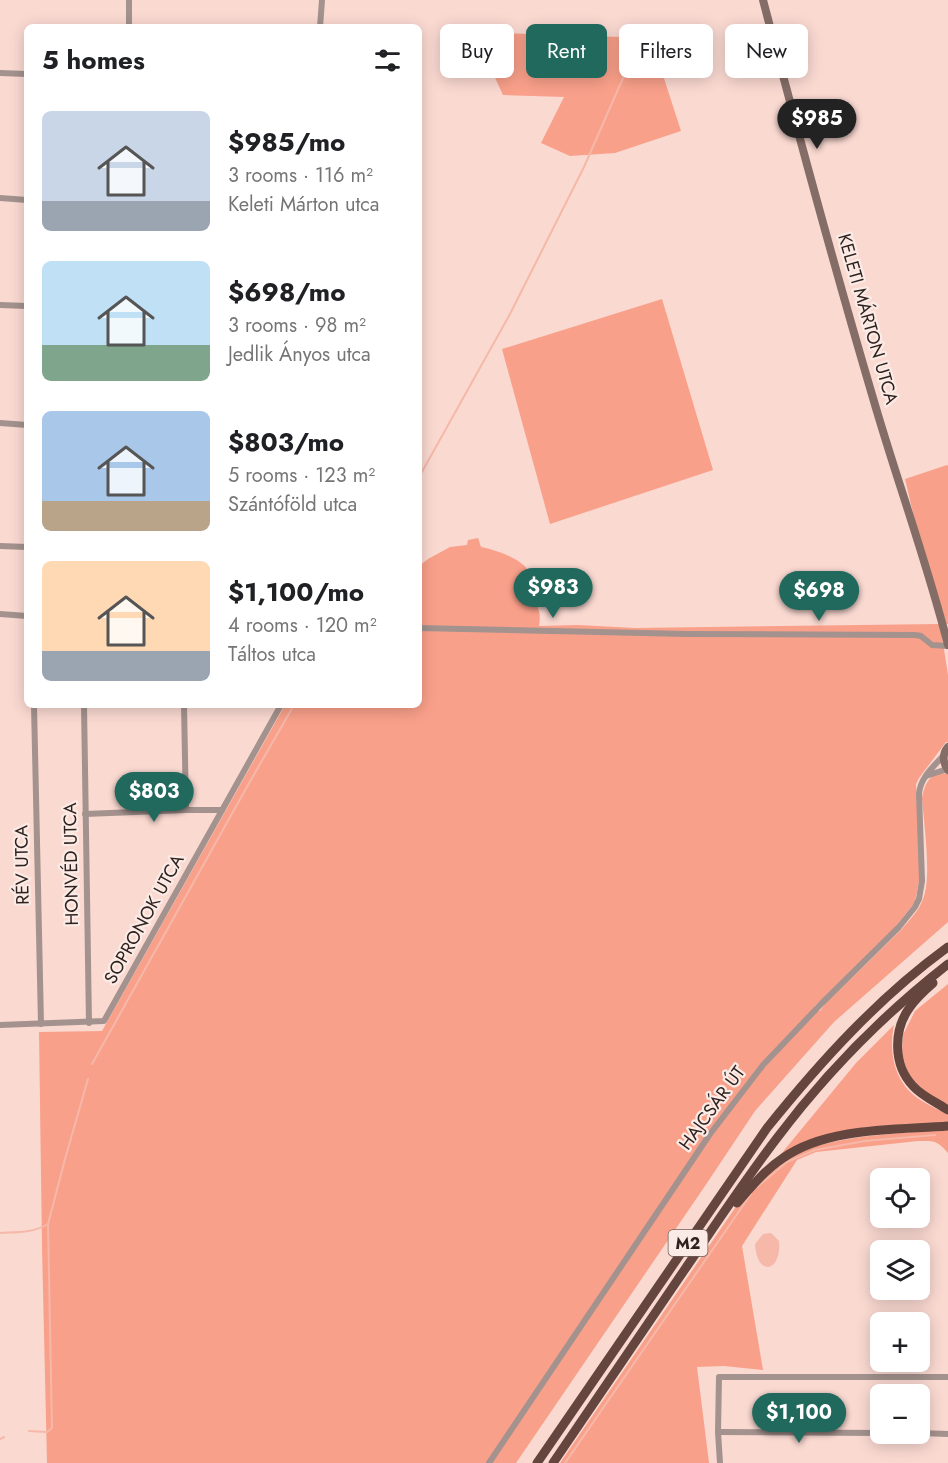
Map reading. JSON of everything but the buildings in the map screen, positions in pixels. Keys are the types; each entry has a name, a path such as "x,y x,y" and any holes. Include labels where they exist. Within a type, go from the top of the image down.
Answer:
{"highway":[{"name":"M2","path":"537,1463 767,1128 851,1031 882,1001 948,947"},
{"name":"M2","path":"553,1463 777,1137 836,1066 899,1004 948,964"},
{"path":"947,1108 926,1097 911,1084 899,1062 897,1045 905,1014 919,996 936,981 948,964"},
{"path":"706,1238 761,1175 783,1157 799,1148 851,1134 948,1126"}],"main road":[{"name":"KELETI MÁRTON UTCA","path":"763,0 869,385 948,646"},
{"path":"946,751 944,761 948,770"}],"street":[{"path":"129,0 129,24"},
{"path":"320,24 322,0"},
{"path":"0,73 24,74"},
{"path":"0,198 24,200"},
{"path":"0,305 24,306"},
{"path":"0,423 24,424"},
{"path":"0,546 24,547"},
{"path":"0,614 24,616"},
{"path":"422,628 687,634 915,635 921,636 932,645 948,646"},
{"name":"RÉV UTCA","path":"34,708 41,1024"},
{"name":"HONVÉD UTCA","path":"84,708 89,1023"},
{"path":"184,708 186,810"},
{"name":"SOPRONOK UTCA","path":"89,1023 104,1022 279,708"},
{"name":"HAJCSÁR ÚT","path":"489,1463 710,1134 740,1094 763,1065 899,927 915,907 922,881 919,791 926,776 946,751"},
{"path":"926,776 948,770"},
{"path":"85,814 222,810"},
{"path":"0,1025 89,1023"},
{"path":"720,1463 719,1377 948,1377"},
{"path":"718,1432 870,1433"},
{"path":"930,1433 948,1434"}],"shaded area":[{"path":"514,33 526,34 526,78 607,78 607,37 619,37 619,78 664,78 681,131 615,153 570,156 541,143 564,97 503,95 495,78 514,78"},
{"path":"662,299 713,470 550,524 502,349"},
{"path":"948,466 948,624 940,624 948,675 948,742 916,784 920,876 915,902 897,925 814,1007 820,1011 901,930 919,908 926,890 927,878 922,799 929,779 942,773 948,774 948,922 834,1022 755,1111 516,1463 47,1463 39,1032 102,1031 283,708 422,708 422,564 450,547 467,545 468,540 478,538 481,547 520,562 531,574 535,583 535,599 540,615 539,626 578,625 635,628 939,624 905,479"},
{"path":"948,984 948,1105 931,1097 909,1076 902,1055 903,1035 915,1011"},
{"path":"894,1025 893,1058 900,1078 913,1094 928,1105 948,1114 948,1124 807,1141 781,1154 856,1063"},
{"path":"948,1130 948,1153 935,1142 918,1141 816,1152 797,1160 742,1246 763,1370 724,1366 697,1367 709,1463 560,1463 746,1192 764,1176 782,1162 817,1146 877,1135"},
{"path":"771,1233 779,1241 779,1251 777,1259 769,1267 760,1262 755,1244 763,1234"}],"waterway":[{"path":"422,472 510,314 584,167 623,78"},
{"path":"92,1064 292,708"},
{"path":"29,1431 47,1432 52,1428 48,1224 88,1079"},
{"path":"757,1187 787,1162 815,1150 865,1141 935,1135"},
{"path":"565,1463 751,1194"},
{"path":"0,1233 31,1231 48,1224"},
{"path":"0,1439 4,1437"}]}
